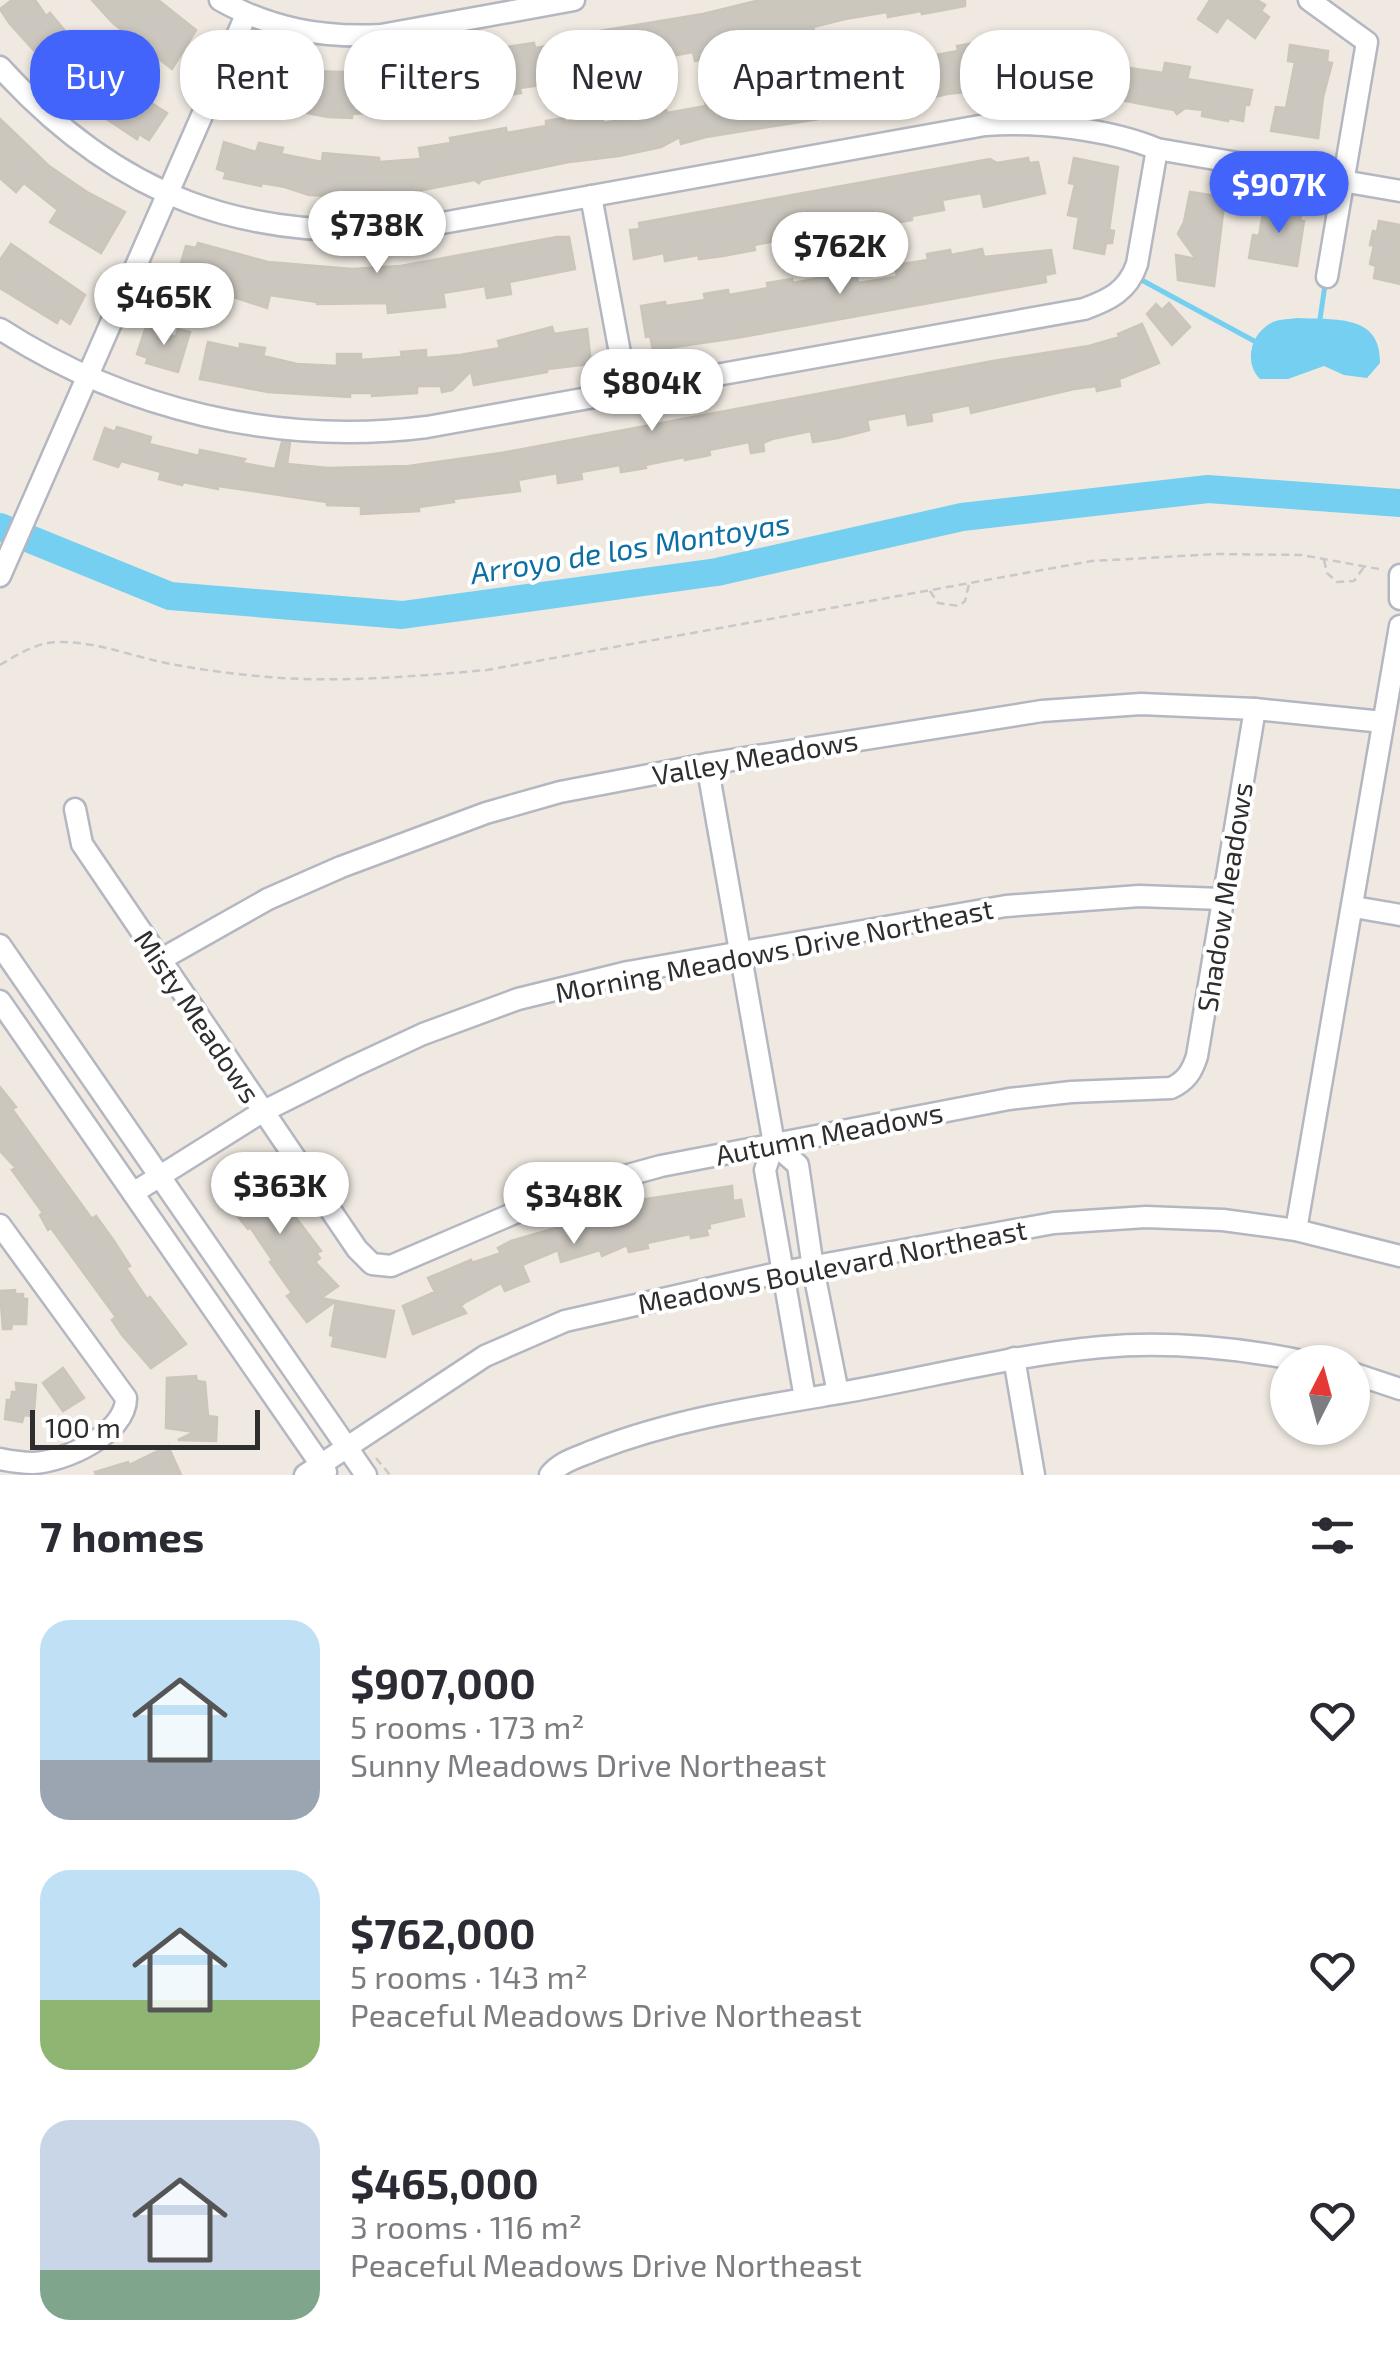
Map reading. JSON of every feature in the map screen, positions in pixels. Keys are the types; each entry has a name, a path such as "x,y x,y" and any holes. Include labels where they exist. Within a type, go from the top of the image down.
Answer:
{"street":[{"path":"220,0 279,27 316,34 366,36 562,1"},
{"path":"1309,0 1367,42 1326,277"},
{"path":"1,575 246,15"},
{"path":"0,67 30,100 76,140 166,194 255,222 310,230 365,232 420,226 985,125 1037,124 1400,190"},
{"path":"0,329 86,378 171,408 248,425 322,432 427,428 1084,309 1112,298 1133,276 1158,148"},
{"path":"592,196 627,391"},
{"path":"1391,572 1400,599"},
{"path":"1296,1230 1400,626"},
{"name":"Valley Meadows","path":"160,960 268,899 486,813 560,792 707,764 1042,711 1140,704 1383,722"},
{"name":"Shadow Meadows","path":"1184,1082 1198,1056 1256,710"},
{"path":"707,764 774,1144 765,1170 805,1398"},
{"name":"Misty Meadows","path":"75,809 82,844 357,1250 372,1264"},
{"name":"Morning Meadows Drive Northeast","path":"133,1193 262,1112 422,1034 518,999 628,972 1006,906 1139,896 1222,899"},
{"path":"1354,907 1400,915"},
{"path":"0,946 366,1475"},
{"path":"0,1001 318,1471"},
{"name":"Autumn Meadows","path":"372,1264 391,1266 559,1194 661,1166 1009,1099 1171,1088 1184,1082"},
{"path":"774,1144 798,1165 813,1268 838,1393"},
{"name":"Meadows Boulevard Northeast","path":"318,1471 347,1447 485,1356 565,1320 782,1272 1054,1223 1166,1218 1223,1220 1296,1230 1400,1256"},
{"path":"0,1225 126,1398 126,1406 115,1425 76,1453 34,1463 0,1460"},
{"path":"550,1475 558,1465 628,1438 697,1418 1014,1358 1106,1346 1270,1356"},
{"path":"1014,1358 1034,1475"},
{"path":"1370,1379 1400,1389"}],"path":[{"path":"0,665 31,648 61,642 192,667 276,677 338,680 431,675 486,670 1045,567 1121,558 1230,554 1324,558 1391,572"},
{"path":"1324,558 1327,574 1336,582 1354,581 1365,566"},
{"path":"930,591 938,602 959,606 965,601 968,583"}],"water":[{"path":"1298,318 1341,320 1365,328 1378,347 1380,363 1367,378 1344,375 1324,366 1288,379 1260,379 1251,356 1259,333 1273,322"}],"building":[{"path":"12,0 35,0 46,16 50,13 64,30 30,30 30,46 0,9"},
{"path":"92,0 158,0 196,30 180,30 180,56 172,69 160,60 160,30 122,30"},
{"path":"760,0 965,0 965,6 888,17 887,12 845,19 813,27 814,30 698,30 695,61 693,52 678,55 678,30 606,30"},
{"path":"1210,0 1257,0 1265,5 1261,11 1269,17 1255,38 1227,17 1217,32 1198,19"},
{"path":"534,43 536,86 520,88 521,93 516,94 516,46"},
{"path":"1290,45 1328,51 1327,62 1332,63 1318,138 1271,131 1276,107 1286,108 1295,62 1288,61"},
{"path":"960,46 960,93 940,96 940,54 958,51"},
{"path":"1165,63 1190,67 1187,79 1252,90 1243,121 1202,116 1203,110 1185,108 1177,114 1174,110 1130,102 1130,68 1163,73"},
{"path":"324,71 344,72 344,118 324,116"},
{"path":"698,107 698,120 813,120 681,144 680,137 661,147 619,156 392,196 392,192 369,190 369,196 309,195 285,187 224,178 226,172 217,169 224,142 256,152 259,143 283,148 281,154 322,162 323,153 379,158 379,162 421,159 419,148 451,143 450,138 506,128 507,133 546,126 546,121 678,120 678,111"},
{"path":"160,108 167,113 149,140 139,134 137,139 108,120 160,120"},
{"path":"0,119 49,166 125,212 101,253 50,222 58,210 24,183 16,192 0,178"},
{"path":"1028,158 1029,163 1038,162 1045,193 984,207 981,193 942,200 944,210 912,216 912,220 754,245 755,250 723,256 699,259 698,255 665,261 664,253 634,259 630,230 640,229 639,223 990,159 997,163"},
{"path":"1074,158 1118,167 1109,230 1114,231 1104,254 1074,248 1079,217 1068,215 1075,184 1069,183"},
{"path":"1190,192 1225,197 1214,286 1178,280 1176,255 1196,259 1178,234"},
{"path":"1265,203 1302,209 1300,221 1304,221 1297,266 1249,258 1253,235 1259,236"},
{"path":"1379,221 1400,225 1400,284 1374,278 1376,266 1370,264 1374,245 1370,245"},
{"path":"569,237 575,269 509,282 511,294 487,298 485,286 443,293 445,307 388,313 387,303 317,304 270,295 267,308 209,289 211,283 178,273 186,246 196,248 198,243 268,262 352,269 401,266"},
{"path":"11,244 85,295 70,324 60,317 57,323 0,288 0,260"},
{"path":"982,249 984,257 1051,250 1055,273 1045,275 1046,282 736,338 653,349 650,336 646,337 641,306 705,300 704,294 728,290 729,295 768,288 767,283 831,276 830,272 855,267 858,283 897,277 895,265 928,260 927,254 950,250 951,255"},
{"path":"1169,303 1190,327 1172,345 1147,314 1156,304 1162,310"},
{"path":"1142,324 1159,363 1119,379 1120,386 1097,391 1096,386 1074,389 971,413 970,405 931,413 932,421 908,425 906,413 867,420 869,430 838,438 813,442 811,431 772,439 763,443 764,451 751,453 749,442 709,450 710,455 645,465 646,468 621,472 620,465 581,472 582,479 558,483 557,473 518,480 520,491 453,499 454,502 419,507 419,511 361,514 361,506 327,505 218,486 183,482 182,485 159,479 161,472 121,461 118,467 94,459 105,428 115,432 117,427 151,437 149,444 199,456 200,450 275,469 282,442 290,442 287,464 328,468 409,466 501,453 1089,346 1120,337 1118,334"},
{"path":"146,327 176,337 178,329 190,332 178,372 146,363 148,358 137,354"},
{"path":"552,327 554,334 587,329 591,364 474,385 471,371 452,390 442,392 441,386 417,386 417,393 350,393 350,397 268,392 200,379 208,342 240,349 240,344 265,348 263,356 297,364 337,366 337,354 361,354 361,360 402,357 401,352 426,350 426,358 460,355 500,348 498,341"},
{"path":"0,1087 92,1219 96,1216 114,1241 147,1299 150,1297 186,1344 151,1368 122,1335 112,1320 116,1317 51,1228 48,1230 40,1215 43,1213 12,1170 16,1168 0,1151"},
{"path":"252,1158 259,1168 263,1166 321,1251 316,1253 320,1258 315,1262 338,1286 321,1298 336,1301 307,1322 287,1296 292,1293 270,1262 273,1261 250,1227 234,1212 237,1210 219,1179"},
{"path":"732,1186 733,1201 741,1200 744,1216 709,1224 708,1235 691,1238 690,1234 647,1243 648,1248 629,1252 627,1245 602,1256 600,1250 561,1262 558,1250 522,1265 529,1281 505,1291 501,1283 464,1303 461,1306 466,1313 413,1334 403,1306 435,1292 428,1278 471,1260 472,1263 501,1253 498,1248 511,1241 584,1220 582,1216 627,1202"},
{"path":"15,1290 15,1294 23,1294 23,1299 27,1299 26,1324 3,1329 0,1291"},
{"path":"336,1301 394,1311 385,1357 332,1346"},
{"path":"63,1368 84,1398 63,1411 43,1383"},
{"path":"196,1376 197,1381 205,1382 208,1416 217,1417 216,1441 178,1440 195,1432 166,1428 167,1378"},
{"path":"16,1383 36,1385 34,1412 29,1410 30,1416 24,1415 22,1422 5,1419 7,1400 11,1400 12,1392 17,1392"},
{"path":"168,1446 181,1475 96,1475 95,1472 128,1462 129,1465"}],"waterway":[{"path":"1136,277 1256,342"},
{"path":"1320,319 1325,285"},
{"name":"Arroyo de los Montoyas","path":"0,527 170,596 402,615 717,572 962,517 1208,489 1400,503"}]}
